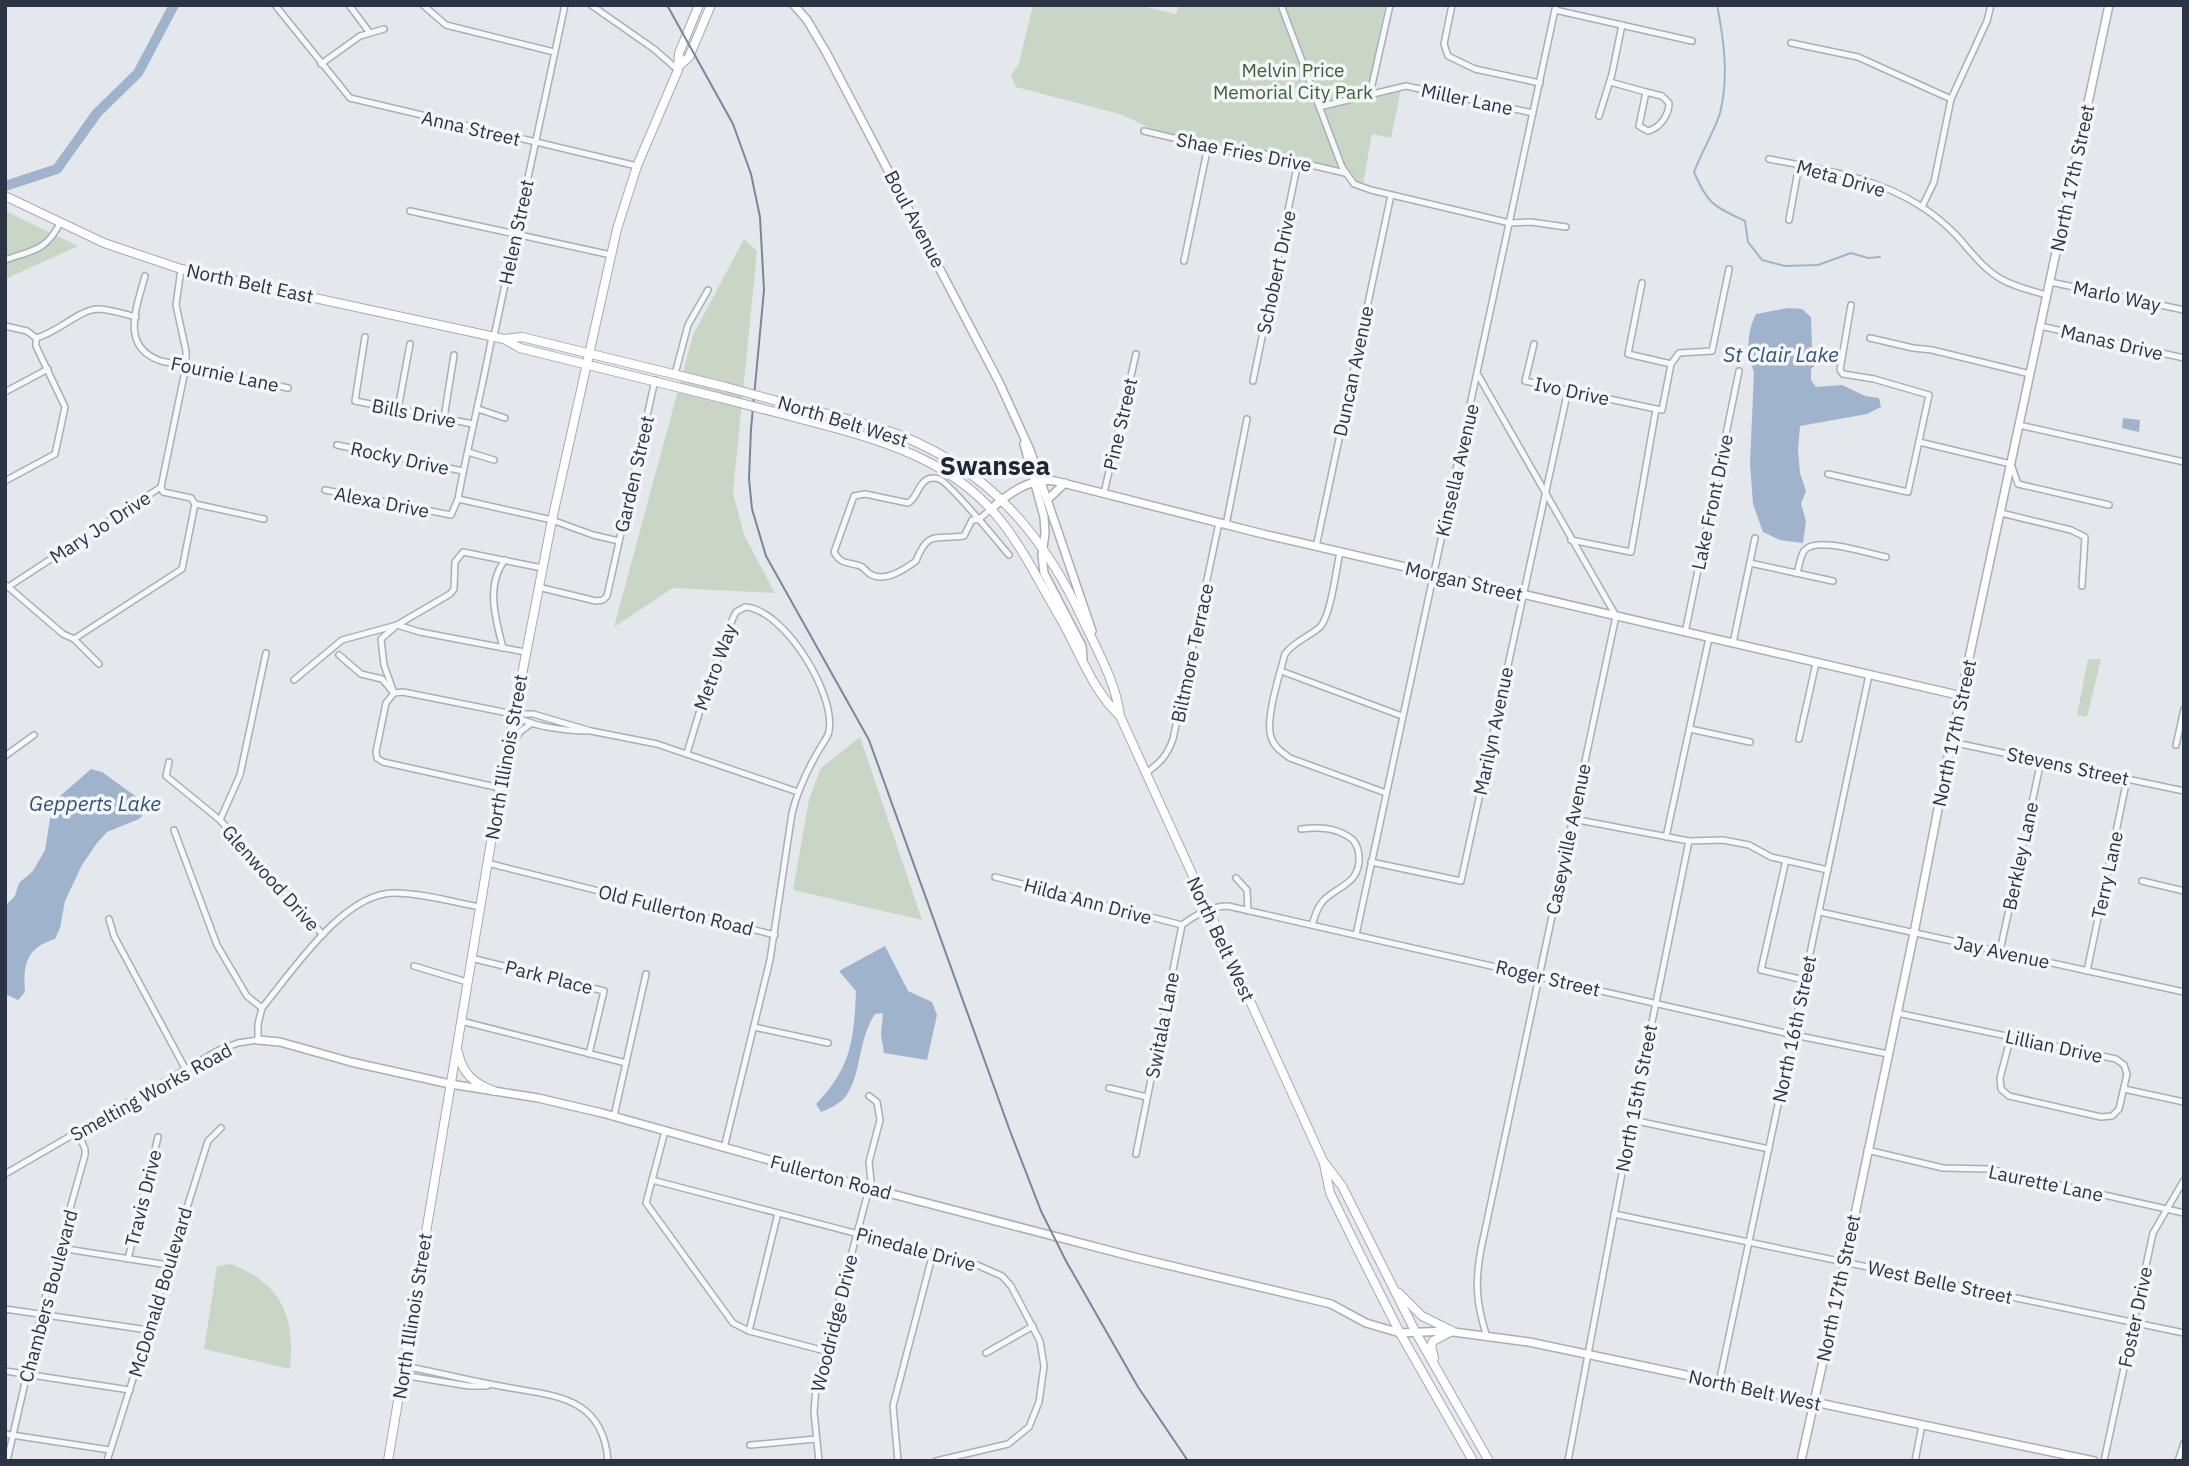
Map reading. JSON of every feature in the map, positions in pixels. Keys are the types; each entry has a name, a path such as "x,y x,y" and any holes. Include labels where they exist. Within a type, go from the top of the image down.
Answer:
{"main road":[{"name":"North Illinois Street","path":"388,1461 506,751 552,520 611,255 637,166 678,68 679,52 699,5"},
{"name":"North Illinois Street","path":"678,68 689,57 712,5"},
{"name":"North Belt East","path":"9,198 104,243 181,269 493,336 522,337 590,352"},
{"name":"North Belt East","path":"504,338 520,348 588,363"},
{"name":"North Belt West","path":"590,352 875,427 914,441 955,463 1001,500 1043,547 1062,577 1116,692 1119,716"},
{"name":"North Belt West","path":"588,363 867,437 909,452 951,475 991,509 1014,540 1103,698 1119,716 1323,1161 1330,1193 1400,1333"},
{"path":"457,1043 459,1058 467,1076 475,1083 494,1091"},
{"name":"North Belt West","path":"1323,1161 1342,1186 1415,1331"},
{"path":"1392,1285 1422,1316 1452,1331"},
{"path":"1415,1331 1489,1461"},
{"path":"1437,1371 1431,1346 1436,1338 1452,1331"},
{"path":"1400,1333 1474,1461"}],"street":[{"name":"Anna Street","path":"275,5 350,99 637,166"},
{"path":"349,5 370,33"},
{"path":"423,5 446,25 554,52"},
{"name":"Helen Street","path":"458,499 565,5"},
{"path":"591,5 678,68"},
{"name":"Boul Avenue","path":"794,5 818,37 986,355 1046,500 1092,629 1093,641"},
{"path":"1281,5 1345,173 1354,184 1510,223 1519,221 1566,228"},
{"path":"1370,94 1390,5"},
{"path":"1452,5 1444,44 1448,56 1475,69 1540,83"},
{"path":"1922,207 1934,183 1951,99 1987,21 1991,5"},
{"name":"North 17th Street","path":"1801,1461 2109,5"},
{"path":"1556,8 1692,41"},
{"name":"Kinsella Avenue","path":"1356,935 1556,8"},
{"path":"1599,116 1610,82 1622,25"},
{"path":"321,64 360,36 384,29"},
{"path":"1791,43 1858,57 1951,99"},
{"path":"1610,82 1662,96 1669,103 1667,113 1658,127 1648,131 1640,126 1646,92"},
{"name":"Miller Lane","path":"1319,107 1406,86 1533,113"},
{"name":"Shae Fries Drive","path":"1144,131 1232,152 1264,154 1345,173"},
{"path":"1184,261 1208,146"},
{"name":"Meta Drive","path":"1769,159 1879,185 1922,207 2000,279 2047,295"},
{"name":"Schobert Drive","path":"1253,381 1298,162"},
{"path":"1788,220 1799,165"},
{"name":"Duncan Avenue","path":"1316,547 1391,195"},
{"path":"410,211 611,255"},
{"path":"5,260 45,244 52,239 60,223"},
{"name":"Mary Jo Drive","path":"6,587 162,487 186,366 186,351 176,305 181,269"},
{"path":"1571,540 1631,552 1656,409 1661,410 1671,364 1679,352 1712,351 1729,269"},
{"path":"36,338 49,334 93,310 136,317 145,276"},
{"name":"Marlo Way","path":"2050,282 2184,310"},
{"path":"1642,283 1628,354 1671,364"},
{"path":"675,373 688,325 708,290"},
{"path":"1828,474 1908,492 1929,395 1874,379 1843,374 1840,370 1851,305"},
{"name":"Fournie Lane","path":"136,317 135,336 139,348 152,358 288,388"},
{"path":"5,326 27,331 36,338"},
{"name":"Manas Drive","path":"2040,326 2184,358"},
{"name":"Bills Drive","path":"365,337 355,401 473,424"},
{"path":"5,481 55,454 65,407 36,346 36,338"},
{"path":"1870,338 2030,374"},
{"path":"398,410 410,344"},
{"name":"Ivo Drive","path":"1534,344 1525,380 1656,409"},
{"name":"Pine Street","path":"1104,493 1136,354"},
{"path":"444,418 454,355"},
{"path":"5,392 48,369"},
{"name":"Lake Front Drive","path":"1685,632 1739,371"},
{"path":"1478,376 1616,616"},
{"name":"Garden Street","path":"552,520 619,541 655,380"},
{"name":"Marilyn Avenue","path":"1371,862 1461,881 1568,390"},
{"name":"Bills Drive","path":"478,410 505,418"},
{"name":"Biltmore Terrace","path":"1146,773 1162,761 1173,739 1247,419"},
{"path":"2019,425 2184,463"},
{"path":"1919,442 2011,464 2018,484 2109,505"},
{"name":"Rocky Drive","path":"337,445 463,471"},
{"name":"Rocky Drive","path":"468,452 494,460"},
{"path":"1009,555 978,520 946,484 939,479 925,481 916,498 908,503 859,494 854,496 834,552 841,561 864,567 869,574 878,577 890,575 916,561 920,547 927,540 964,536 972,520 978,520 1015,490 1037,481"},
{"name":"Boul Avenue","path":"1037,481 1044,517 1044,573 1082,646 1083,659"},
{"name":"Morgan Street","path":"1037,481 1065,483 1316,547 1962,696"},
{"path":"1046,500 1065,483"},
{"path":"162,487 163,492 191,498 195,504 264,519"},
{"name":"Alexa Drive","path":"325,490 451,515 458,499 552,520"},
{"path":"74,639 181,569 195,504"},
{"path":"2001,513 2071,530 2085,537 2082,586"},
{"path":"1732,643 1755,538"},
{"path":"538,587 596,601 603,600 607,596 619,541"},
{"path":"1797,573 1803,552 1811,545 1822,544 1886,557"},
{"path":"394,693 384,665 380,639 397,625 450,594 454,589 455,562 463,552 542,568"},
{"path":"1340,552 1326,615 1321,626 1291,646 1285,654 1270,722 1270,736 1278,750 1290,758 1386,793"},
{"path":"503,648 493,607 499,567 505,560"},
{"path":"1750,562 1833,581"},
{"path":"6,587 63,634 74,639 99,664"},
{"name":"Metro Way","path":"687,753 733,618 740,608 749,607 772,617 788,632 825,694 830,723 827,738 798,792 790,826 775,934"},
{"name":"Caseyville Avenue","path":"1486,1334 1479,1310 1476,1278 1616,616"},
{"path":"295,680 342,640 397,625 420,632 525,652"},
{"path":"1666,837 1709,638"},
{"name":"Glenwood Drive","path":"220,820 240,775 266,653"},
{"path":"339,654 361,674 382,678 394,693"},
{"path":"1799,739 1816,663"},
{"path":"1281,671 1402,716"},
{"name":"North 16th Street","path":"1719,1383 1869,675"},
{"path":"500,788 383,762 377,758 386,703 394,693 403,692 513,714 533,714 591,731 687,753 798,792"},
{"path":"2176,745 2184,709"},
{"path":"513,714 519,719 534,723 573,731 591,731"},
{"path":"506,751 521,731 534,723"},
{"path":"1689,729 1750,743"},
{"path":"5,756 33,734"},
{"name":"Stevens Street","path":"1951,742 2184,791"},
{"name":"Berkley Lane","path":"2000,951 2041,761"},
{"name":"Glenwood Drive","path":"169,762 166,776 220,820 323,936"},
{"name":"Terry Lane","path":"2087,971 2127,779"},
{"path":"1573,819 1689,841 1723,840 1749,845 1771,857 1828,870"},
{"path":"1301,830 1319,826 1347,835 1354,840 1359,854 1355,877 1351,883 1322,902 1312,925"},
{"path":"174,830 217,945 247,996 262,1008 323,936 351,908 376,895 410,894 480,907"},
{"name":"North 15th Street","path":"1568,1461 1655,1002 1689,841"},
{"path":"1786,860 1761,970 1804,980"},
{"name":"Old Fullerton Road","path":"487,863 775,934 724,1148"},
{"name":"Hilda Ann Drive","path":"995,877 1182,925"},
{"path":"1236,878 1247,890 1248,911"},
{"path":"2142,881 2184,891"},
{"name":"Roger Street","path":"1208,910 1228,906 1888,1054"},
{"path":"1182,925 1208,910"},
{"name":"Jay Avenue","path":"1820,912 2184,992"},
{"path":"109,919 114,936 186,1070"},
{"name":"Switala Lane","path":"1136,1154 1182,925"},
{"name":"Park Place","path":"471,958 604,991 589,1054"},
{"path":"414,966 467,982"},
{"path":"614,1116 646,974"},
{"name":"Smelting Works Road","path":"5,1174 219,1050 258,1040 262,1008"},
{"name":"Lillian Drive","path":"1897,1013 2116,1059 2124,1065 2127,1074 2124,1089"},
{"path":"461,1021 626,1063"},
{"path":"754,1027 828,1043"},
{"path":"2011,1036 2000,1078 2001,1089 2009,1096 2101,1117 2112,1116 2119,1109 2124,1089 2184,1102"},
{"name":"Fullerton Road","path":"258,1040 280,1042 351,1062 450,1084 538,1098 614,1116 869,1188 1138,1258 1331,1304 1366,1323 1400,1333"},
{"path":"1110,1088 1147,1097"},
{"name":"Woodridge Drive","path":"819,1461 814,1400 871,1181 869,1162 880,1120 877,1102 869,1096"},
{"path":"1632,1120 1769,1149"},
{"name":"McDonald Boulevard","path":"107,1461 208,1141 221,1128"},
{"path":"665,1131 646,1203 728,1318 749,1331 825,1351"},
{"name":"Chambers Boulevard","path":"7,1461 41,1313 85,1155 78,1133"},
{"name":"Travis Drive","path":"128,1259 158,1137"},
{"name":"Laurette Lane","path":"1867,1150 1944,1168 1990,1169 2184,1213"},
{"name":"Pinedale Drive","path":"652,1180 977,1265 1002,1276 1011,1286 1040,1341 1044,1366 1039,1402 1029,1427 1008,1444 936,1461"},
{"name":"Foster Drive","path":"2104,1461 2152,1233 2184,1180"},
{"path":"749,1331 778,1213"},
{"name":"West Belle Street","path":"1614,1214 2184,1333"},
{"path":"60,1248 168,1265"},
{"path":"898,1461 893,1406 933,1253"},
{"path":"5,1308 148,1330"},
{"path":"986,1353 1033,1326"},
{"name":"North Belt West","path":"1400,1333 1452,1331 1486,1334 2094,1461"},
{"path":"402,1370 549,1393 574,1402 583,1408 601,1430 607,1461"},
{"path":"5,1371 130,1390"},
{"path":"1914,1461 1922,1425"},
{"path":"5,1434 110,1450"},
{"path":"750,1446 816,1439"},
{"path":"2178,1461 2184,1443"},
{"path":"2045,1461 2047,1451"}],"green space":[{"name":"Melvin Price Memorial City Park","path":"1033,5 1138,5 1176,14 1179,5 1385,5 1368,92 1401,89 1391,138 1372,134 1363,184 1357,181 1344,163 1332,167 1232,149 1151,129 1123,115 1016,87 1011,76 1019,63"},
{"path":"5,211 78,246 5,279"},
{"path":"744,239 757,251 733,493 744,535 775,593 673,588 614,627 693,335"},
{"path":"2088,659 2101,659 2087,717 2077,715"},
{"path":"860,737 922,920 793,890 809,800 821,768"},
{"path":"231,1264 262,1281 282,1304 290,1333 290,1369 204,1349 217,1266"}],"water":[{"name":"St Clair Lake","path":"1788,308 1802,309 1811,317 1812,347 1820,353 1811,369 1811,380 1816,387 1842,385 1865,396 1879,398 1881,407 1867,414 1800,426 1800,473 1806,491 1801,504 1806,521 1803,543 1780,540 1763,532 1753,504 1750,464 1754,372 1749,350 1751,328 1756,314"},
{"path":"2123,418 2140,420 2139,432 2122,428"},
{"name":"Gepperts Lake","path":"91,769 102,772 145,803 146,811 139,819 107,832 82,865 65,901 55,939 38,947 28,958 25,992 18,1000 5,994 5,906 15,896 19,883 33,871 45,850 51,813 59,797"},
{"path":"885,946 908,991 932,1002 937,1015 927,1060 884,1053 881,1035 883,1013 875,1014 846,1097 821,1112 816,1104 828,1091 844,1065 854,1024 856,991 839,971"}],"waterway":[{"path":"5,186 57,169 97,113 138,73 174,5"},
{"path":"1717,5 1725,73 1723,100 1718,120 1694,172 1708,198 1719,208 1745,221 1748,242 1762,260 1785,266 1818,265 1851,253 1868,258 1880,257"}],"tram line":[{"path":"667,5 733,124 751,174 760,217 764,290 749,479 752,509 766,556 869,740 1041,1211 1066,1261 1138,1387 1188,1461"}],"district":[{"name":"Swansea","path":"995,466"}]}
